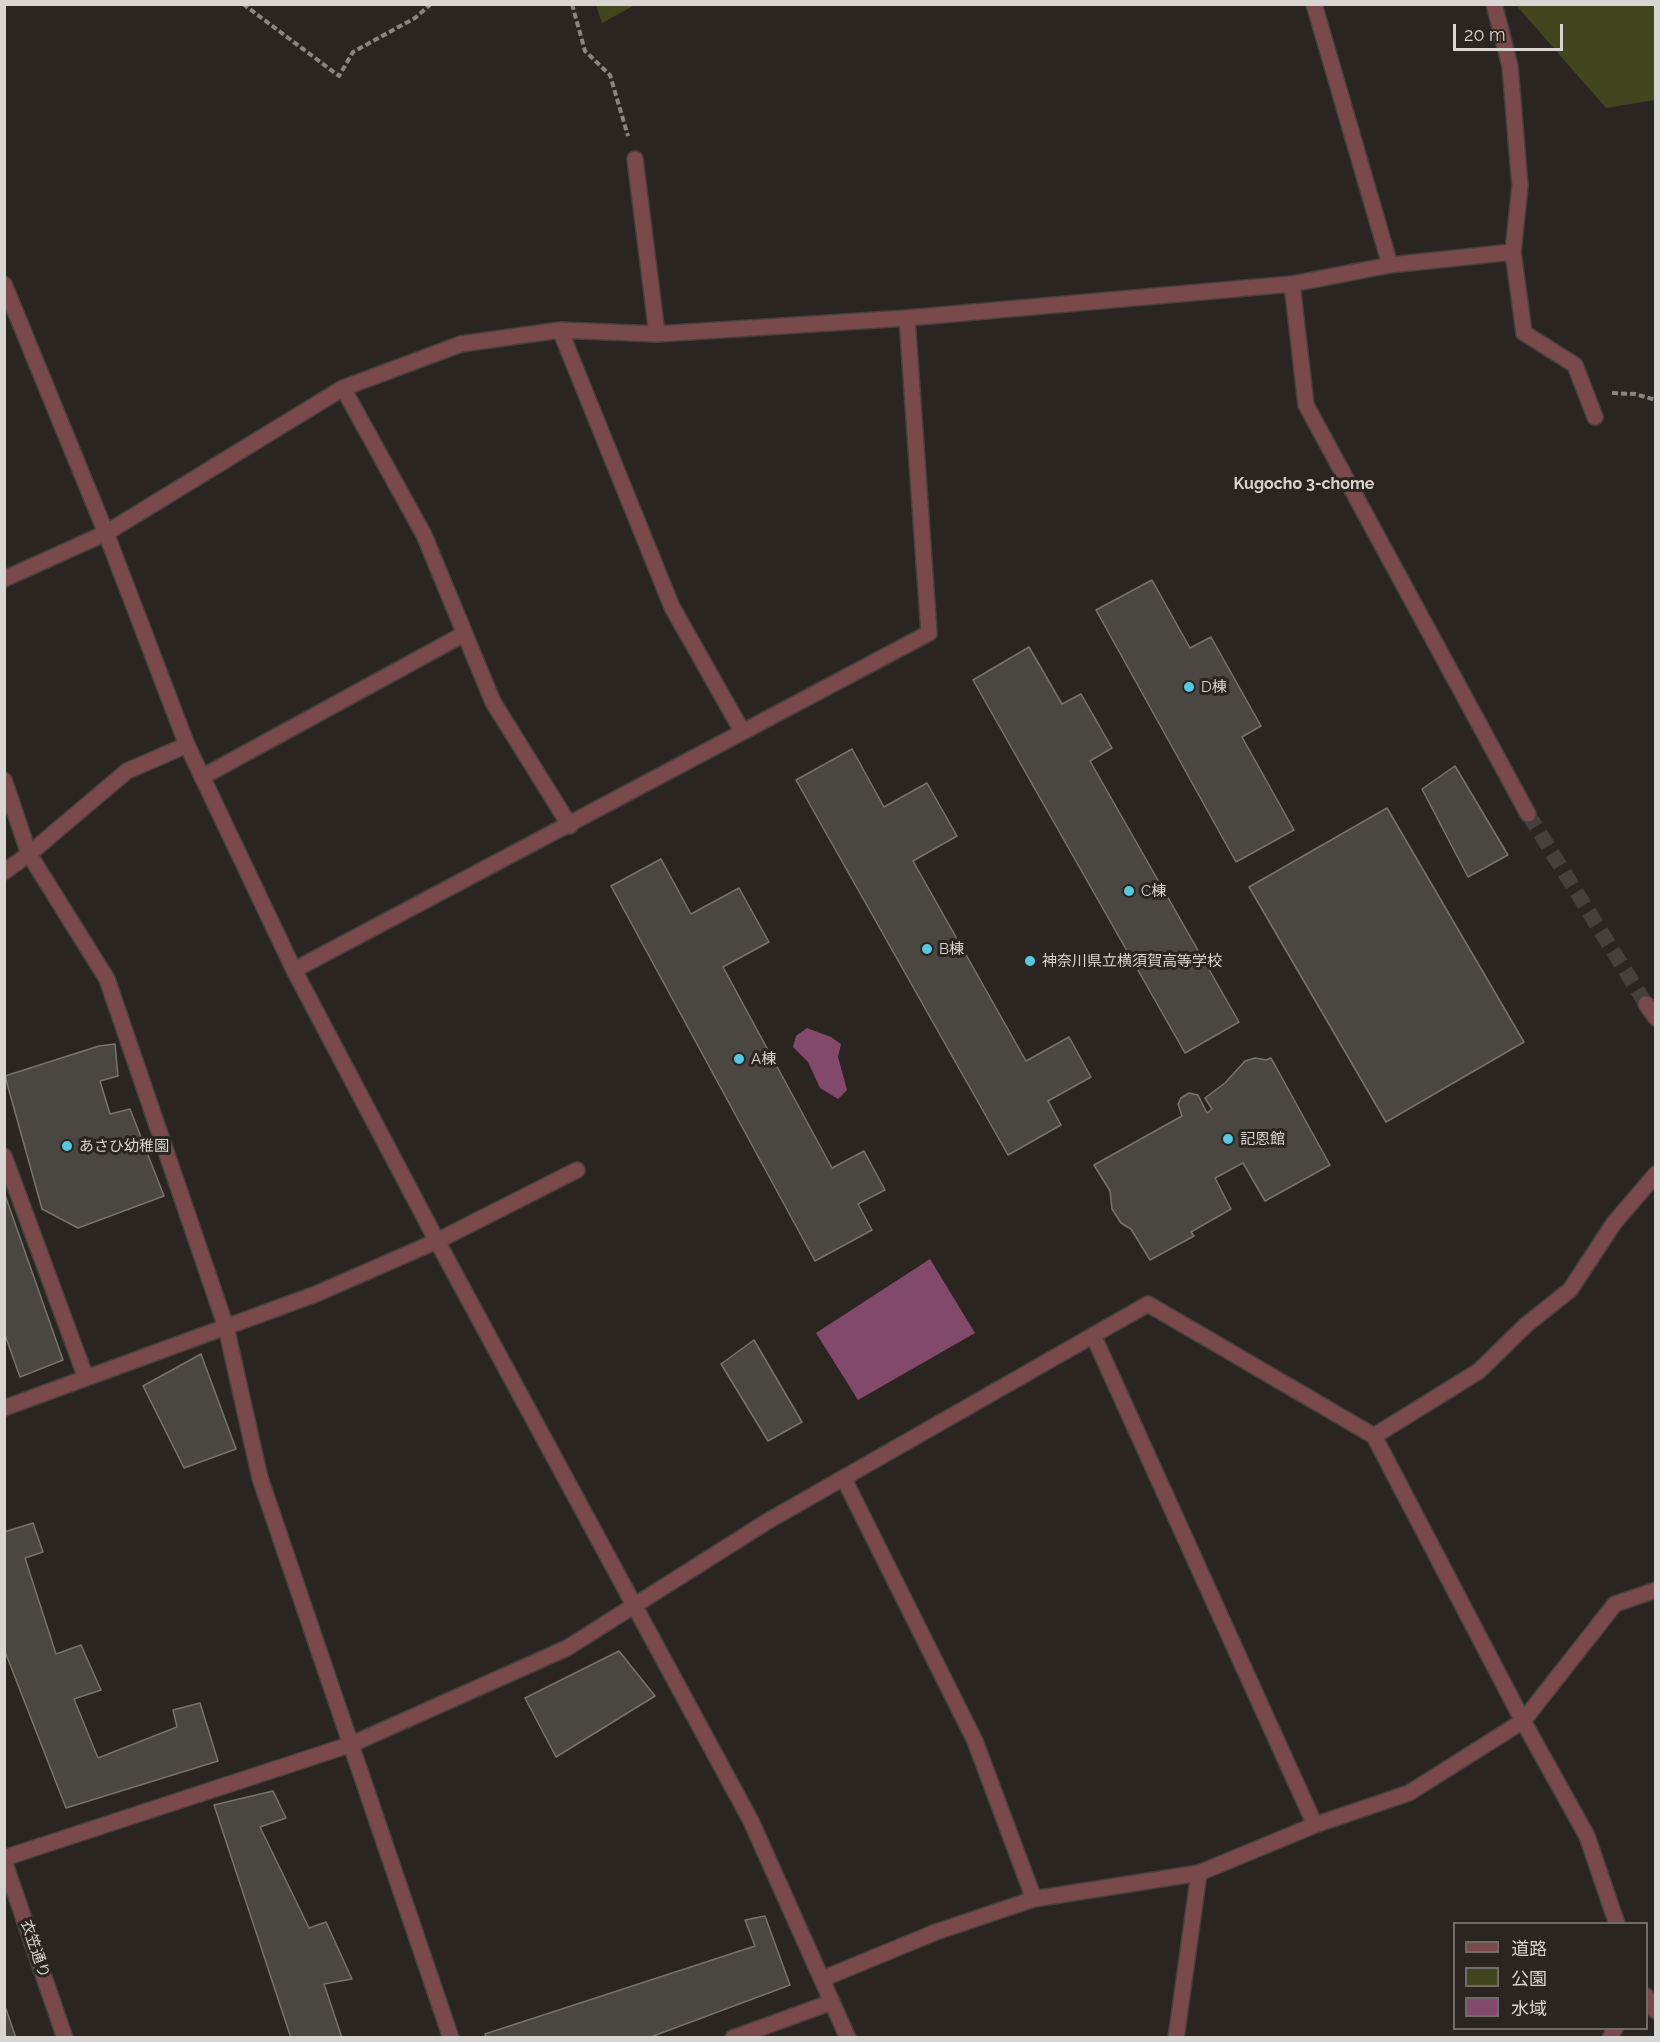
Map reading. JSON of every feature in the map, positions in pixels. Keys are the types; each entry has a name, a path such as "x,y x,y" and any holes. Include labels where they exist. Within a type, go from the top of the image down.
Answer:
{"street":[{"path":"1314,4 1390,265"},
{"path":"1494,4 1510,66 1520,186 1513,252 1524,333 1575,366 1595,417"},
{"path":"635,159 657,334"},
{"path":"4,579 106,533 343,388 461,344 560,330 657,334 907,318 1292,284 1390,265 1513,252"},
{"path":"4,284 106,533 187,745 294,970 632,1605 751,1821 848,2037"},
{"path":"1292,284 1306,405 1528,814"},
{"path":"294,970 570,826 742,731 929,633 907,318"},
{"path":"560,330 672,607 742,731"},
{"path":"343,388 424,536 493,702 570,826"},
{"path":"202,777 464,634"},
{"path":"4,872 29,854 127,771 187,745"},
{"path":"4,780 29,854 107,979 226,1328 260,1478 451,2037"},
{"path":"1646,1004 1656,1018"},
{"path":"4,1156 86,1378"},
{"path":"4,1408 316,1293 436,1240 578,1170"},
{"path":"1374,1436 1479,1371 1526,1325 1570,1290 1614,1223 1656,1174"},
{"path":"4,1859 352,1744 567,1648 768,1521 1148,1304 1374,1436 1523,1722 1587,1836 1617,1922"},
{"path":"1094,1335 1315,1825"},
{"path":"844,1479 975,1741 1034,1899"},
{"path":"822,1979 936,1932 1034,1899 1199,1873 1315,1825 1409,1792 1523,1722 1615,1604 1656,1590"},
{"name":"衣笠通り","path":"4,1859 65,2037"},
{"path":"1176,2037 1199,1873"},
{"path":"1648,1998 1656,2011"},
{"path":"732,2037 832,2002"}],"path":[{"path":"243,4 339,76 353,52 415,18 431,4"},
{"path":"572,4 585,51 610,75 635,159"},
{"path":"1585,392 1635,394 1656,400"}],"green space":[{"path":"596,4 635,5 602,23"},
{"path":"1516,5 1655,5 1655,100 1606,108"}],"water":[{"path":"807,1028 831,1037 841,1044 838,1057 847,1090 838,1099 820,1088 808,1062 793,1047 796,1036"},
{"path":"930,1259 975,1333 858,1400 816,1333"}],"building":[{"name":"D棟","path":"1152,580 1190,648 1211,637 1261,726 1242,737 1294,830 1236,862 1096,610"},
{"name":"C棟","path":"1029,647 1062,704 1081,694 1112,748 1090,761 1239,1022 1185,1053 973,680"},
{"name":"B棟","path":"852,749 884,807 927,783 957,836 913,861 1026,1061 1069,1037 1091,1077 1048,1101 1061,1125 1008,1155 796,780"},
{"path":"1455,766 1508,855 1468,877 1422,789"},
{"path":"1387,808 1524,1042 1386,1122 1249,887"},
{"name":"A棟","path":"661,859 691,914 739,888 769,942 723,967 832,1168 864,1151 885,1190 858,1204 872,1230 815,1261 611,886"},
{"path":"115,1044 118,1076 100,1081 110,1114 130,1109 164,1196 78,1228 42,1209 5,1076 99,1046"},
{"name":"記恩館","path":"1255,1058 1266,1060 1271,1058 1330,1165 1265,1201 1243,1163 1215,1178 1231,1209 1191,1232 1194,1236 1150,1260 1131,1229 1121,1223 1112,1209 1110,1191 1094,1165 1182,1116 1178,1104 1181,1098 1189,1093 1198,1095 1207,1113 1212,1109 1205,1098 1225,1083 1245,1061"},
{"path":"4,1192 63,1360 20,1377 4,1332"},
{"path":"754,1340 802,1422 768,1441 721,1364"},
{"path":"201,1354 236,1449 184,1468 143,1386"},
{"path":"33,1523 43,1552 25,1558 56,1654 81,1645 101,1690 74,1699 98,1758 177,1727 173,1710 200,1703 218,1761 66,1808 4,1649 4,1532"},
{"path":"619,1651 655,1696 556,1757 525,1698"},
{"path":"273,1791 286,1818 260,1827 309,1928 326,1922 352,1979 324,1984 342,2038 291,2038 214,1805"},
{"path":"765,1916 790,1985 648,2038 486,2038 485,2034 755,1946 745,1920"},
{"path":"4,2009 6,2009 16,2038 4,2038"}],"tunnel":[{"path":"1528,814 1646,1004"}],"place":[{"name":"D棟","path":"1189,687"},
{"name":"C棟","path":"1129,891"},
{"name":"B棟","path":"927,949"},
{"name":"神奈川県立横須賀高等学校","path":"1030,961"},
{"name":"A棟","path":"739,1059"},
{"name":"記恩館","path":"1228,1139"},
{"name":"あさひ幼稚園","path":"67,1146"}],"district":[{"name":"Kugocho 3-chome","path":"1304,484"}]}
